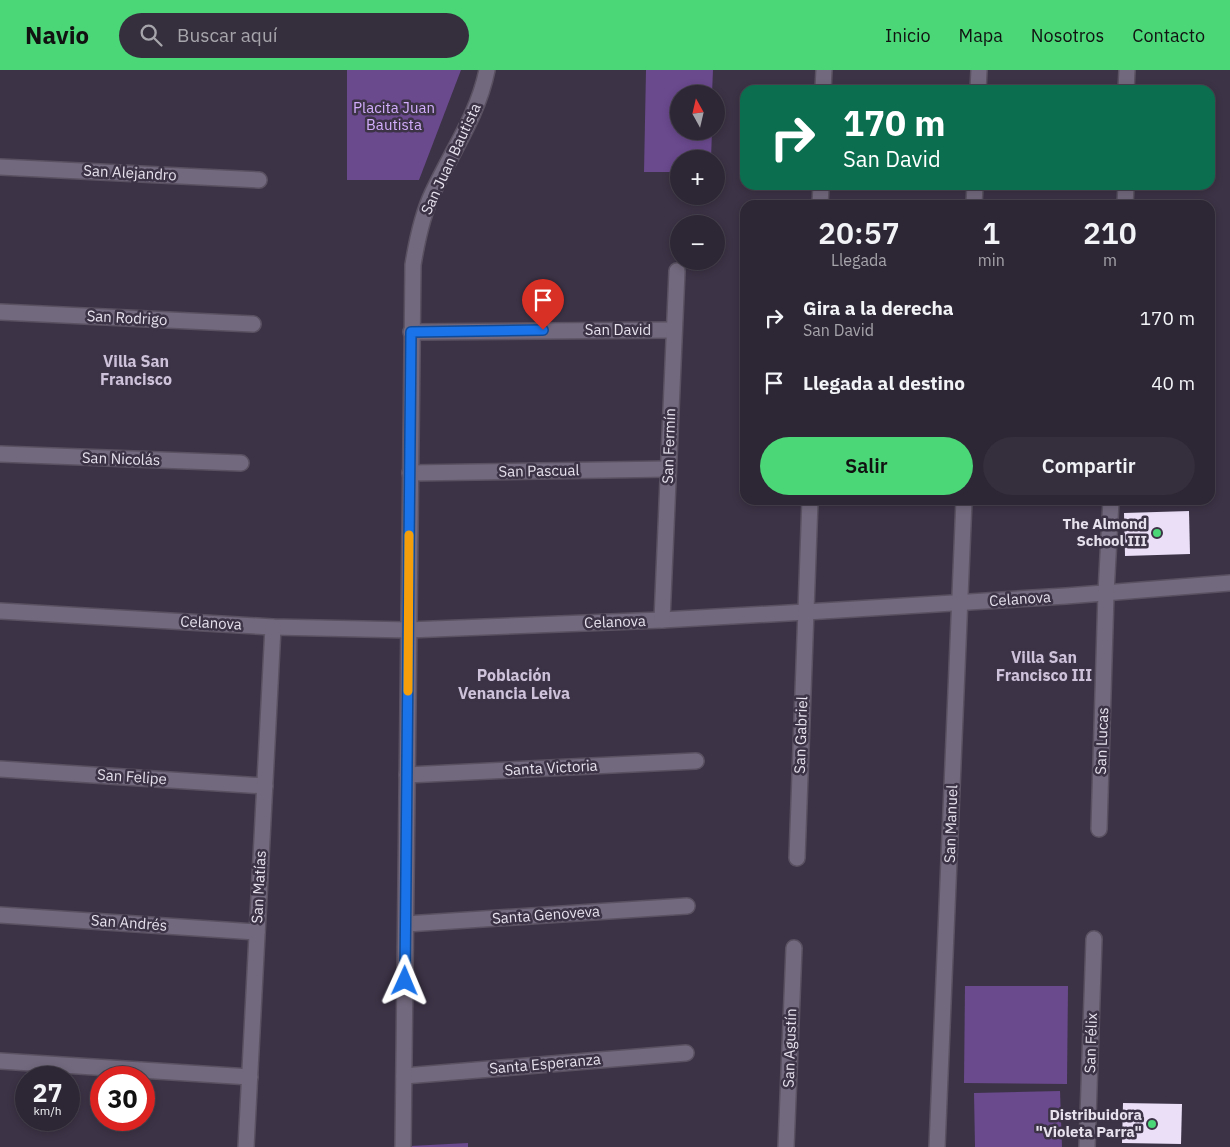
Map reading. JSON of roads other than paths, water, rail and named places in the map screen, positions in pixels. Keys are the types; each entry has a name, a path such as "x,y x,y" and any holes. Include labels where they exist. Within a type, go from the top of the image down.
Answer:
{"street":[{"name":"San Juan Bautista","path":"403,1147 413,265 416,243 423,217 433,192 473,113 481,94 487,70"},
{"path":"823,85 824,70"},
{"path":"978,85 979,70"},
{"path":"1126,85 1127,70"},
{"name":"San Alejandro","path":"0,167 259,180"},
{"name":"San Fermín","path":"662,620 677,271"},
{"name":"San Rodrigo","path":"0,312 253,324"},
{"name":"San David","path":"411,332 674,330"},
{"name":"San Nicolás","path":"0,454 241,463"},
{"name":"San Pascual","path":"410,473 668,469"},
{"name":"San Gabriel","path":"797,858 810,505"},
{"name":"San Manuel","path":"937,1147 964,505"},
{"name":"San Lucas","path":"1099,829 1106,593 1111,505"},
{"name":"Celanova","path":"0,611 273,627 408,630 806,612 1106,593 1230,583"},
{"name":"San Matías","path":"246,1147 273,627"},
{"name":"Santa Victoria","path":"407,775 696,761"},
{"name":"San Felipe","path":"0,769 265,786"},
{"name":"Santa Genoveva","path":"406,924 686,906"},
{"name":"San Andrés","path":"0,915 257,932"},
{"name":"San Félix","path":"1087,1147 1094,939"},
{"name":"San Agustín","path":"786,1147 794,948"},
{"name":"Santa Esperanza","path":"404,1076 686,1053"},
{"path":"0,1061 250,1077"}],"place":[{"name":"The Almond School III","path":"1157,533"},
{"name":"Distribuidora \"Violeta Parra\"","path":"1152,1124"}],"district":[{"name":"Villa San Francisco","path":"136,370"},
{"name":"Villa San Francisco III","path":"1044,666"},
{"name":"Población Venancia Leiva","path":"514,684"}],"park label":[{"name":"Placita Juan Bautista","path":"394,116"}]}
